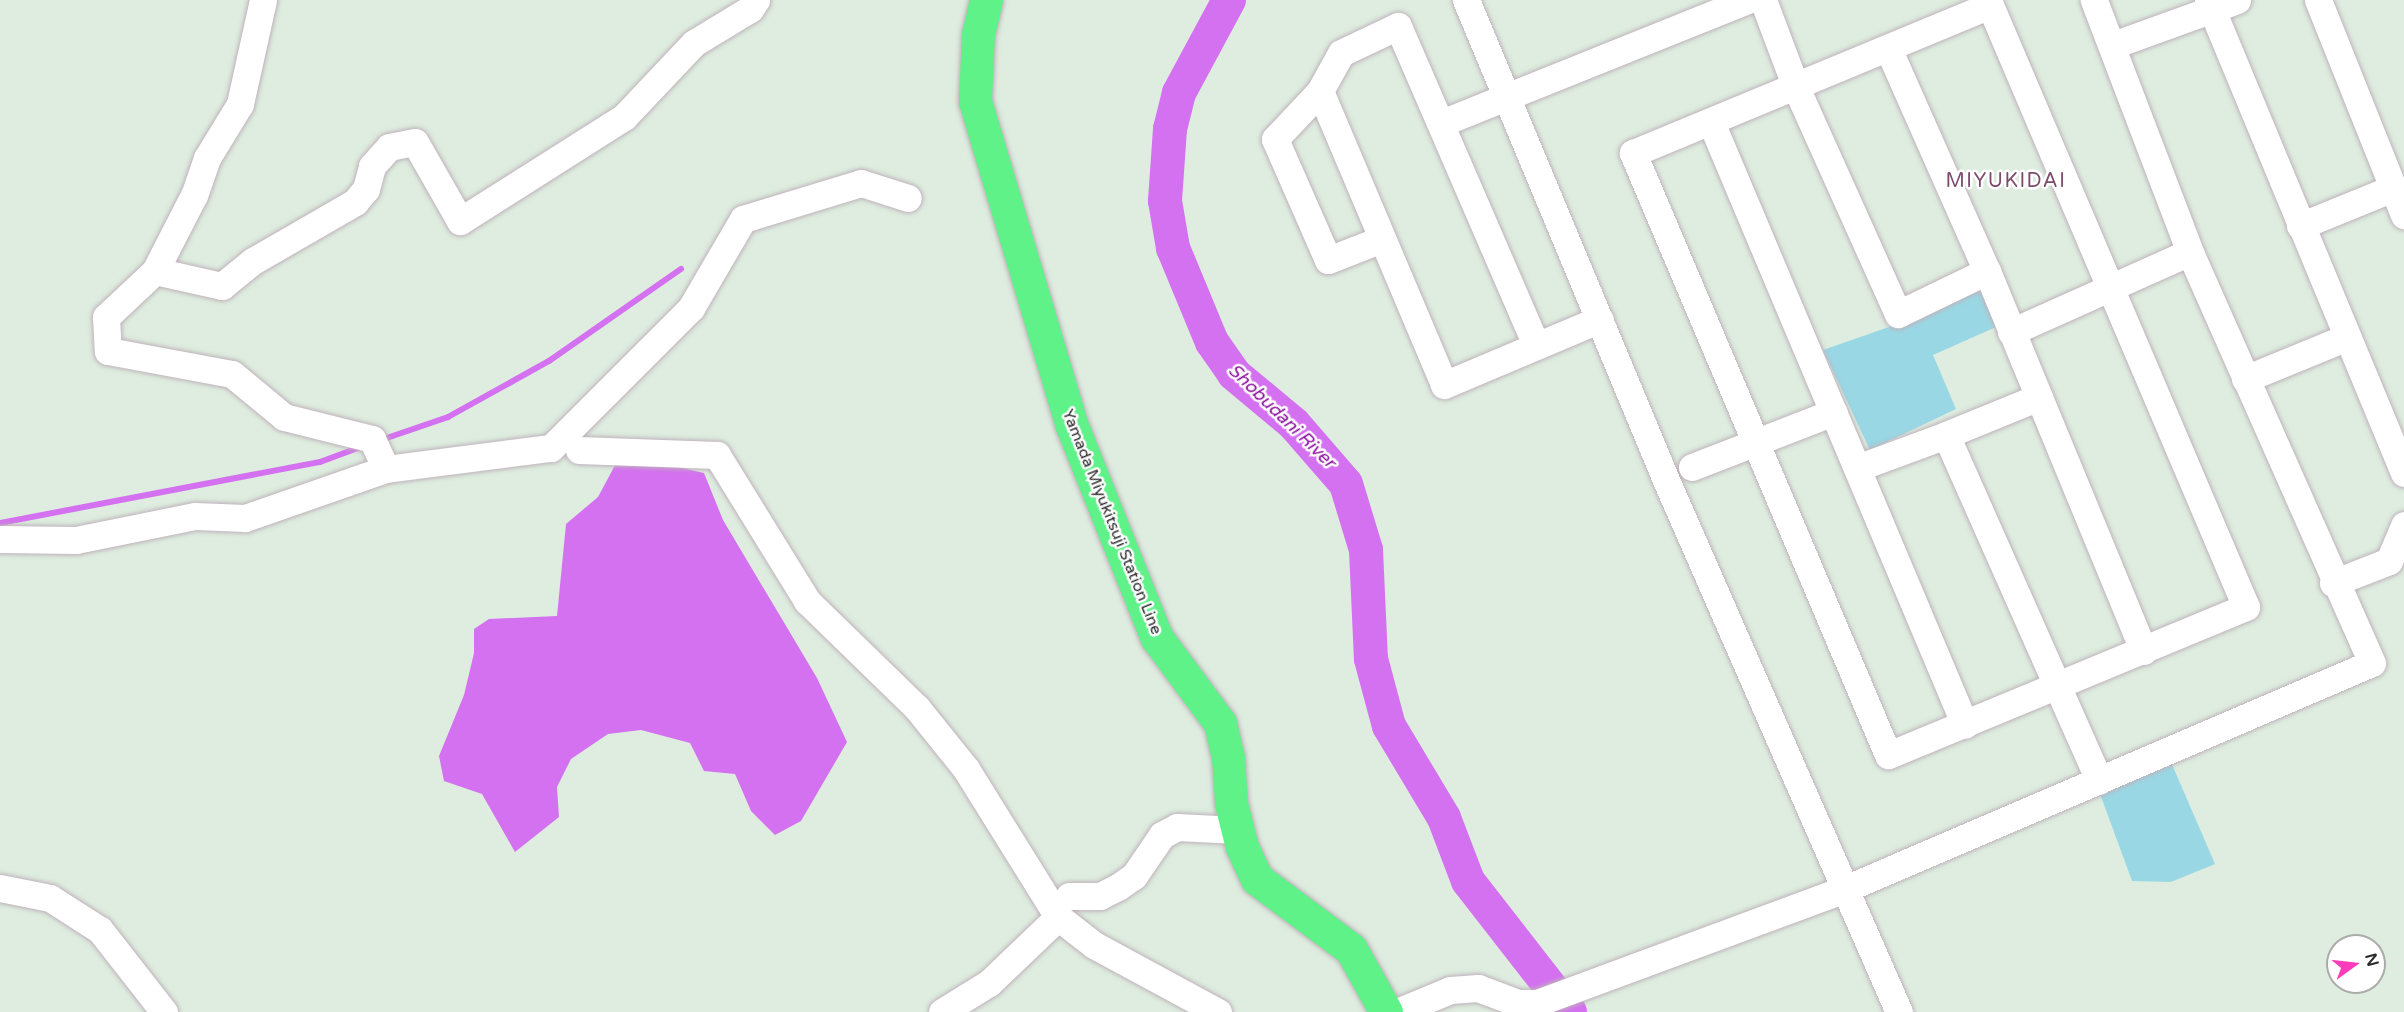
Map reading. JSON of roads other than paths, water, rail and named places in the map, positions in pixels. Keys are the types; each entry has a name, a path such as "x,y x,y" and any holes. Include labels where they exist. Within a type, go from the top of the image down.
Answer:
{"main road":[{"name":"Yamada Miyukitsuji Station Line","path":"986,0 978,34 975,101 1072,426 1157,638 1220,723 1237,830 1257,879 1351,949 1386,1012"}],"street":[{"path":"263,0 240,104 207,158 194,195 155,271 106,316 108,351 232,374 284,417 372,439 386,469"},
{"path":"155,271 222,286 253,261 355,202 366,189 372,166 389,147 415,142 460,221 624,117 694,43 750,9 756,0"},
{"path":"1466,0 1505,99 1899,1012"},
{"path":"1443,122 1748,0"},
{"path":"1763,0 1795,85 1898,314 1987,272"},
{"path":"1397,1012 1450,990 1468,988 1518,1003 1537,1003 1845,889 2372,663 2333,584 2190,252 2094,0"},
{"path":"2113,45 2210,5 2237,0"},
{"path":"2318,0 2404,215"},
{"path":"1990,5 2107,287 2246,607 2056,688 1888,755 1758,442 1634,153 1888,48 1990,5"},
{"path":"2210,5 2345,338 2404,473"},
{"path":"1382,239 1328,260 1275,139 1320,91 1341,53 1398,26 1443,122 1536,345"},
{"path":"1888,48 1987,272 2144,651"},
{"path":"1320,91 1444,385 1600,319"},
{"path":"1711,122 1965,725"},
{"path":"0,539 76,540 195,516 245,518 386,469 551,448 691,308 743,219 861,183 908,198"},
{"path":"2300,226 2393,188"},
{"path":"2011,332 2107,287 2190,252"},
{"path":"2245,379 2345,338"},
{"path":"1857,468 2039,397"},
{"path":"1692,467 1834,412"},
{"path":"1946,435 2099,781"},
{"path":"579,450 717,455 807,601 917,708 966,769 1063,907 1094,945 1218,1012"},
{"path":"2333,584 2389,561 2404,525"},
{"path":"942,1012 989,983 1063,907 1100,896 1134,876 1162,835 1177,827 1237,830"},
{"path":"0,888 50,898 100,930 164,1012"}],"waterway":[{"name":"Shobudani River","path":"1229,0 1179,93 1170,129 1165,201 1173,248 1212,342 1234,374 1294,424 1346,484 1366,550 1371,659 1389,726 1444,818 1468,881 1570,1012"},
{"path":"381,440 448,417 549,361 681,269"},
{"path":"0,523 320,462 363,446"}],"district":[{"name":"MIYUKIDAI","path":"2006,181"}]}
